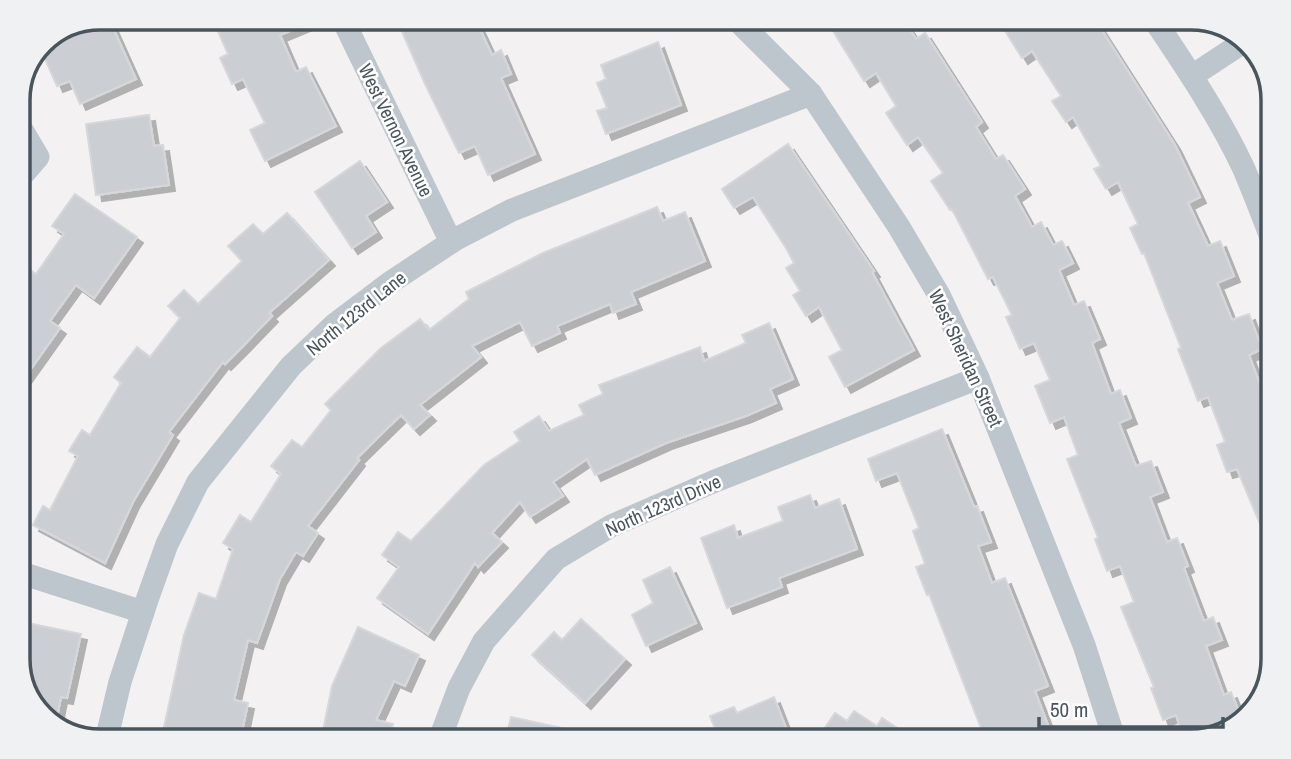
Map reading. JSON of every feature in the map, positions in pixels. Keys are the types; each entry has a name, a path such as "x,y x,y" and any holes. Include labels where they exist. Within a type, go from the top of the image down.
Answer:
{"street":[{"name":"West Vernon Avenue","path":"348,30 451,242"},
{"name":"West Sheridan Street","path":"747,30 811,94 899,227 939,295 978,378 1084,645 1111,729"},
{"path":"1161,30 1192,76 1242,165 1261,212"},
{"path":"1192,76 1236,47"},
{"name":"North 123rd Lane","path":"109,729 120,682 167,544 198,482 283,375 334,325 451,242 512,210 811,94"},
{"path":"30,144 37,157 30,165"},
{"name":"North 123rd Drive","path":"444,729 459,688 484,640 556,559 611,526 715,481 978,378"},
{"path":"30,576 143,612"}],"building":[{"path":"91,30 114,30 136,79 80,104 70,81 57,86 44,57 65,39"},
{"path":"217,30 292,30 280,35 296,72 306,67 336,126 265,161 250,130 265,123 243,79 232,84 220,58 228,54"},
{"path":"401,30 480,30 492,55 501,50 511,74 501,78 535,154 488,175 475,146 459,153"},
{"path":"832,30 910,30 916,39 925,33 982,122 976,127 996,159 1003,155 1025,189 1015,196 1032,227 1041,222 1053,245 1062,241 1073,263 1059,270 1074,305 1084,301 1100,339 1092,343 1111,394 1120,390 1131,418 1119,423 1136,466 1151,461 1163,492 1150,497 1167,542 1177,538 1188,566 1184,568 1204,621 1213,617 1222,640 1206,646 1224,695 1231,692 1239,711 1226,720 1200,729 1181,729 1176,715 1163,720 1151,688 1154,687 1121,607 1134,602 1120,566 1107,571 1095,539 1098,538 1067,459 1078,455 1064,417 1050,423 1035,386 1050,380 1034,343 1020,349 1006,317 1012,315 993,277 988,279 952,209 950,210 931,181 943,173 918,137 907,145 886,113 896,106 876,73 864,81"},
{"path":"1005,30 1102,30 1175,145 1200,197 1188,203 1208,246 1220,241 1234,276 1217,283 1232,320 1249,314 1261,346 1261,349 1249,355 1261,387 1261,526 1237,469 1227,472 1217,445 1225,442 1208,397 1198,401 1178,349 1181,348 1144,253 1142,254 1130,228 1138,224 1118,182 1106,189 1094,169 1101,166 1073,117 1066,122 1052,101 1061,96 1032,51 1022,58"},
{"path":"658,42 681,105 606,134 597,111 607,108 597,83 606,79 601,65"},
{"path":"149,115 154,146 163,145 169,185 96,195 86,124"},
{"path":"788,144 874,271 872,272 914,350 845,387 829,357 842,350 819,307 806,316 793,295 800,291 786,268 794,263 786,248 753,197 734,208 722,189"},
{"path":"360,161 387,202 366,216 376,232 352,248 315,192"},
{"path":"75,194 137,237 94,298 76,285 50,321 60,328 30,370 30,270 36,274 64,234 52,226"},
{"path":"657,207 663,221 685,212 705,261 631,292 636,304 613,313 610,304 557,326 560,333 532,346 520,322 472,346 481,357 420,405 430,415 414,429 401,415 357,458 359,460 308,526 318,533 303,556 296,552 280,579 257,643 248,640 234,700 248,703 243,729 164,729 184,635 199,593 216,599 233,549 223,543 240,515 251,522 281,474 271,466 292,440 302,447 331,410 325,404 381,348 420,319 429,330 469,299 466,292 543,253"},
{"path":"287,213 329,260 269,313 272,316 225,364 223,362 169,432 173,435 133,502 105,563 33,525 43,506 50,510 78,456 69,451 82,430 90,435 121,383 114,377 137,347 150,357 180,318 168,306 184,290 198,304 242,261 228,246 253,224 263,234"},
{"path":"769,323 793,379 770,389 776,403 666,443 595,475 587,459 553,482 563,496 530,517 520,502 492,533 502,542 478,567 475,563 428,634 377,598 399,567 382,555 398,532 411,541 484,465 520,441 514,432 539,416 549,431 584,415 579,405 603,394 599,385 700,347 704,361 746,343 742,335"},
{"path":"942,429 991,542 978,546 992,583 1005,578 1048,686 1035,691 1049,729 981,729 916,567 925,564 913,531 919,528 897,473 876,481 868,459"},
{"path":"810,495 815,508 839,499 857,549 779,578 782,587 727,608 701,538 734,525 738,538 783,521 778,507"},
{"path":"670,567 696,623 646,646 632,615 653,603 643,580"},
{"path":"581,619 625,659 585,703 532,655 554,632 562,640"},
{"path":"30,623 81,634 67,698 61,697 57,715 50,709 33,682"},
{"path":"358,627 419,655 405,686 394,681 376,720 393,724 392,729 323,729 332,686"},
{"path":"774,697 786,729 715,729 710,716 734,707 737,713"},
{"path":"854,711 877,726 882,718 899,729 824,729 835,713 847,721"},
{"path":"511,717 566,729 508,729"}]}
